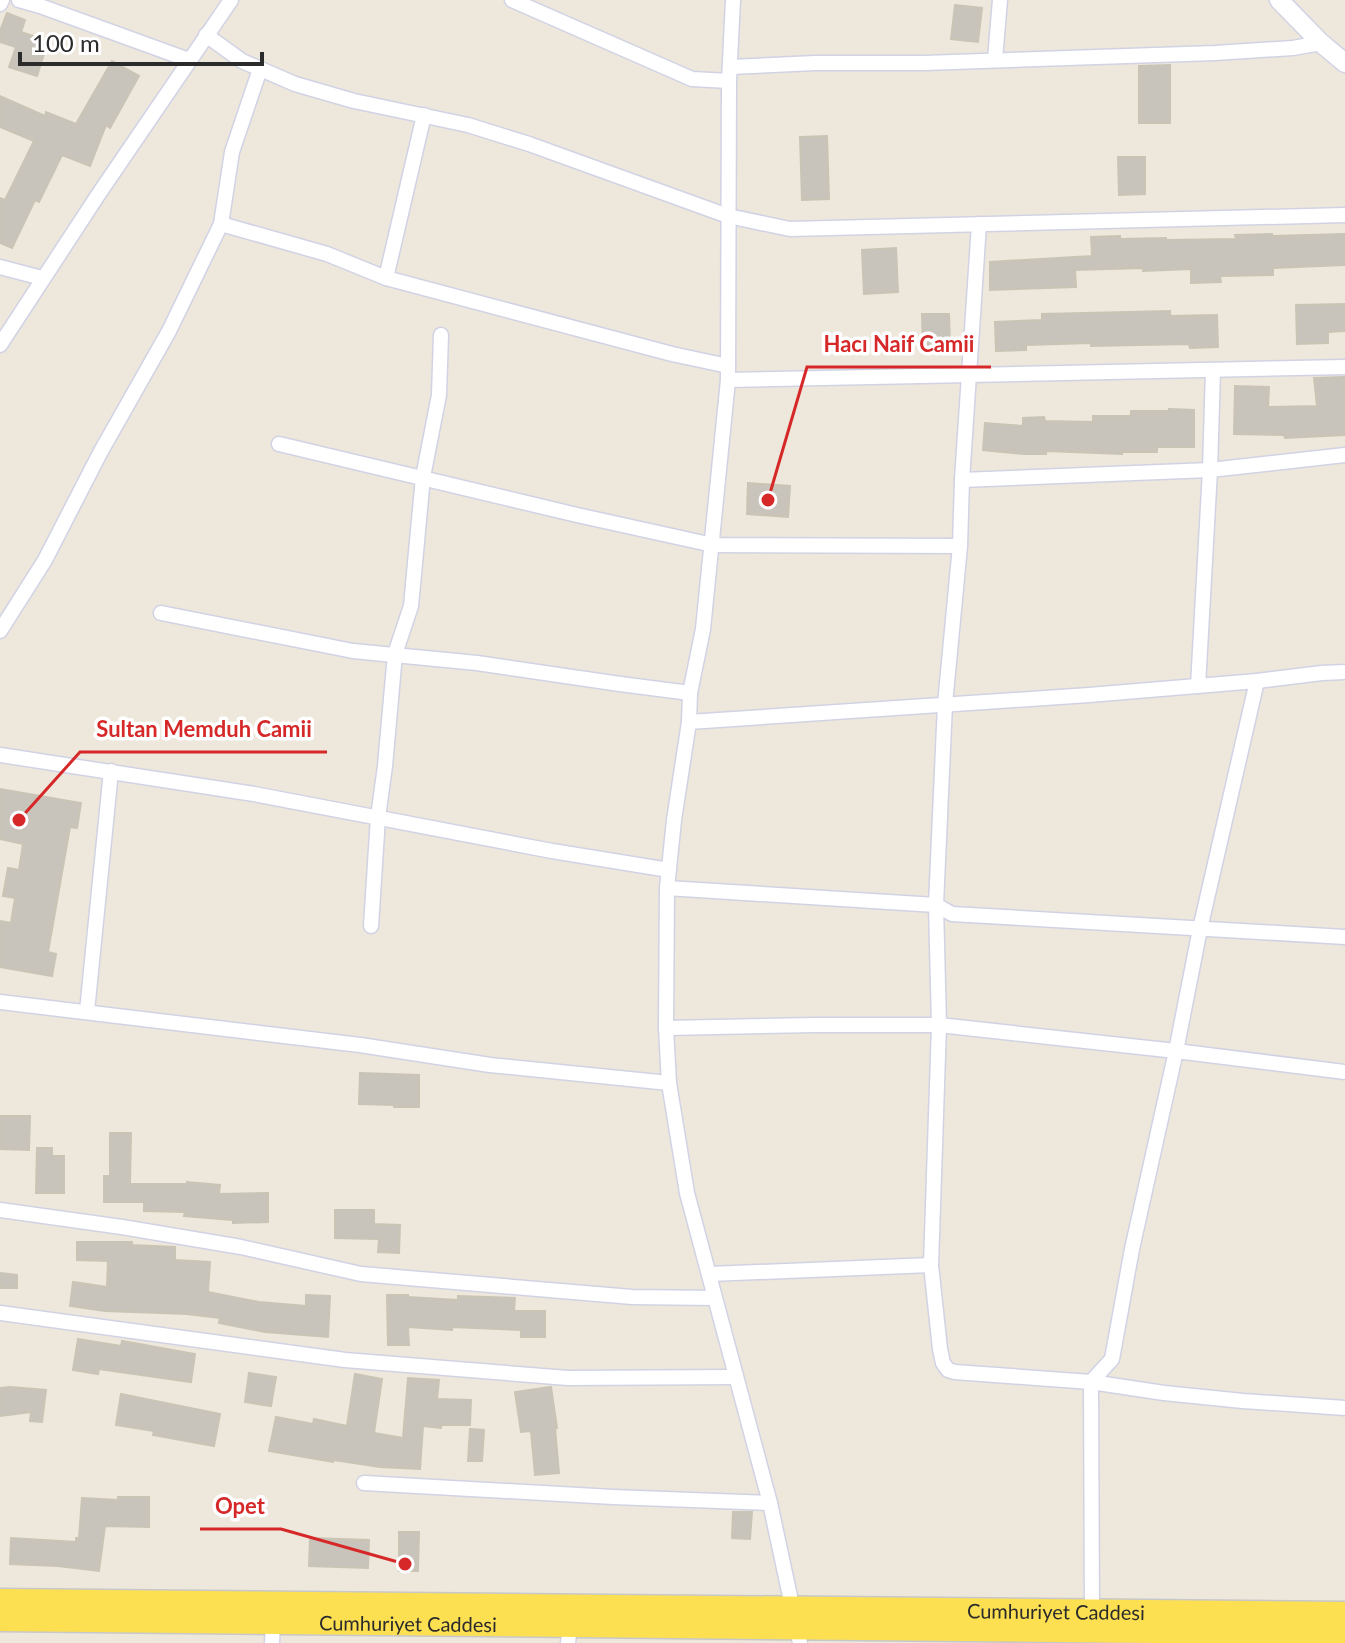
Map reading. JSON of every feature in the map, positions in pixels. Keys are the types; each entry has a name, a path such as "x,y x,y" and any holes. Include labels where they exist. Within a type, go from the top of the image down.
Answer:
{"main road":[{"name":"Cumhuriyet Caddesi","path":"0,1601 797,1627"},
{"name":"Cumhuriyet Caddesi","path":"0,1619 273,1632 569,1634 1345,1614"},
{"name":"Cumhuriyet Caddesi","path":"1092,1621 1345,1633"}],"street":[{"path":"19,0 189,60"},
{"path":"0,345 231,0"},
{"path":"512,0 692,79 815,63 924,63 1215,53 1321,43"},
{"path":"733,0 729,74 728,373 713,545 703,629 690,693 689,722 667,888 666,1028 669,1083 687,1193 770,1503 797,1627"},
{"path":"995,59 1000,0"},
{"path":"1279,0 1345,63"},
{"path":"206,35 242,61 295,84 354,101 468,125 728,216 790,229 1345,215"},
{"path":"0,631 45,560 100,453 169,331 221,224 232,152 260,69"},
{"path":"386,278 424,115"},
{"path":"221,224 327,254 386,278 672,354 728,373 968,375 1345,367"},
{"path":"979,224 960,546 945,704 936,905 939,1025 931,1265 943,1363 948,1370 955,1372 1091,1382 1164,1393 1345,1408"},
{"path":"0,267 42,278"},
{"path":"371,926 378,817 395,654 411,606 423,477 439,395 441,335"},
{"path":"1198,686 1213,370"},
{"path":"279,444 713,545 960,546"},
{"path":"962,480 1210,470 1345,455"},
{"path":"161,613 353,651 477,663 690,693"},
{"path":"689,722 1089,695 1345,672"},
{"path":"1092,1621 1091,1382 1112,1359 1132,1249 1200,929 1257,681"},
{"path":"0,755 254,794 669,870"},
{"path":"87,1011 111,771"},
{"path":"667,888 936,905 952,914 1345,937"},
{"path":"0,1002 360,1045 490,1065 669,1083"},
{"path":"666,1028 939,1025 1345,1072"},
{"path":"0,1210 241,1247 361,1274 632,1297 714,1298"},
{"path":"710,1274 931,1265"},
{"path":"0,1313 345,1360 568,1378 735,1377"},
{"path":"364,1483 770,1503"}],"building":[{"path":"955,5 982,8 978,42 951,39"},
{"path":"7,13 25,20 21,32 48,41 37,76 9,67 16,47 0,42 0,31"},
{"path":"112,61 139,76 110,128 106,125 90,166 62,155 39,202 35,200 12,248 0,243 0,198 5,200 34,141 0,127 0,96 45,116 46,112 76,124"},
{"path":"1170,65 1170,123 1139,123 1139,66"},
{"path":"827,136 829,199 802,200 800,137"},
{"path":"1118,157 1145,157 1145,194 1119,195"},
{"path":"1345,234 1345,265 1273,268 1273,275 1220,276 1221,282 1191,283 1191,269 1075,270 1076,287 990,290 990,262 1092,256 1091,237 1236,239 1235,235"},
{"path":"896,248 898,292 864,294 862,250"},
{"path":"1345,304 1345,331 1328,332 1328,343 1297,344 1296,305"},
{"path":"1170,311 1170,316 1217,315 1218,347 1190,348 1189,344 1091,346 1091,343 1026,345 1026,350 996,351 995,322 1042,320 1042,314"},
{"path":"922,314 949,314 950,349 923,350"},
{"path":"1344,377 1345,435 1285,438 1284,435 1234,434 1235,386 1269,387 1268,407 1317,406 1314,378"},
{"path":"1194,410 1194,447 1157,447 1157,452 1122,454 1046,451 1046,454 1024,454 983,450 985,423 1023,426 1023,418 1044,417 1045,421 1093,422 1093,416 1131,416 1131,411"},
{"path":"748,483 790,486 788,517 747,514"},
{"path":"0,789 81,803 77,828 70,827 48,952 56,954 52,976 0,967 0,921 11,923 15,898 3,896 8,868 19,870 23,844 0,839"},
{"path":"360,1073 419,1075 419,1107 359,1104"},
{"path":"0,1116 30,1116 29,1150 0,1149"},
{"path":"110,1133 131,1133 130,1184 187,1182 220,1185 219,1194 268,1193 268,1222 233,1223 233,1220 184,1216 185,1212 144,1211 144,1202 104,1202 104,1176 110,1176"},
{"path":"37,1148 52,1148 52,1156 64,1156 64,1193 36,1193"},
{"path":"335,1210 374,1210 374,1224 400,1225 399,1253 378,1252 379,1239 335,1238"},
{"path":"77,1242 132,1242 132,1245 175,1247 175,1260 210,1262 208,1292 259,1302 306,1306 306,1295 330,1296 328,1337 265,1332 219,1323 220,1318 187,1314 105,1311 70,1306 73,1282 107,1287 108,1261 77,1260"},
{"path":"0,1273 17,1275 17,1288 0,1288"},
{"path":"387,1295 458,1300 458,1296 515,1298 514,1311 545,1311 545,1337 521,1337 521,1330 408,1327 409,1345 388,1345"},
{"path":"78,1339 121,1346 122,1341 195,1354 191,1382 99,1369 98,1374 73,1370"},
{"path":"249,1373 276,1377 271,1406 245,1402"},
{"path":"355,1374 382,1379 374,1433 403,1438 408,1378 439,1380 437,1399 471,1400 470,1425 423,1426 420,1469 333,1462 269,1451 276,1417 313,1424 314,1419 347,1426"},
{"path":"551,1387 559,1473 535,1475 531,1431 521,1432 515,1392"},
{"path":"0,1388 46,1390 42,1422 30,1421 31,1412 0,1416"},
{"path":"121,1394 220,1414 214,1446 116,1425"},
{"path":"470,1429 484,1430 482,1461 468,1461"},
{"path":"118,1497 149,1497 149,1527 105,1526 99,1571 10,1564 11,1538 76,1542 79,1538 82,1498 118,1500"},
{"path":"733,1512 752,1512 750,1539 732,1538"},
{"path":"399,1532 419,1532 418,1571 399,1571"},
{"path":"310,1538 369,1540 368,1568 309,1566"}],"place":[{"name":"Hacı Naif Camii","path":"768,500"},
{"name":"Sultan Memduh Camii","path":"19,820"},
{"name":"Opet","path":"405,1564"}]}
